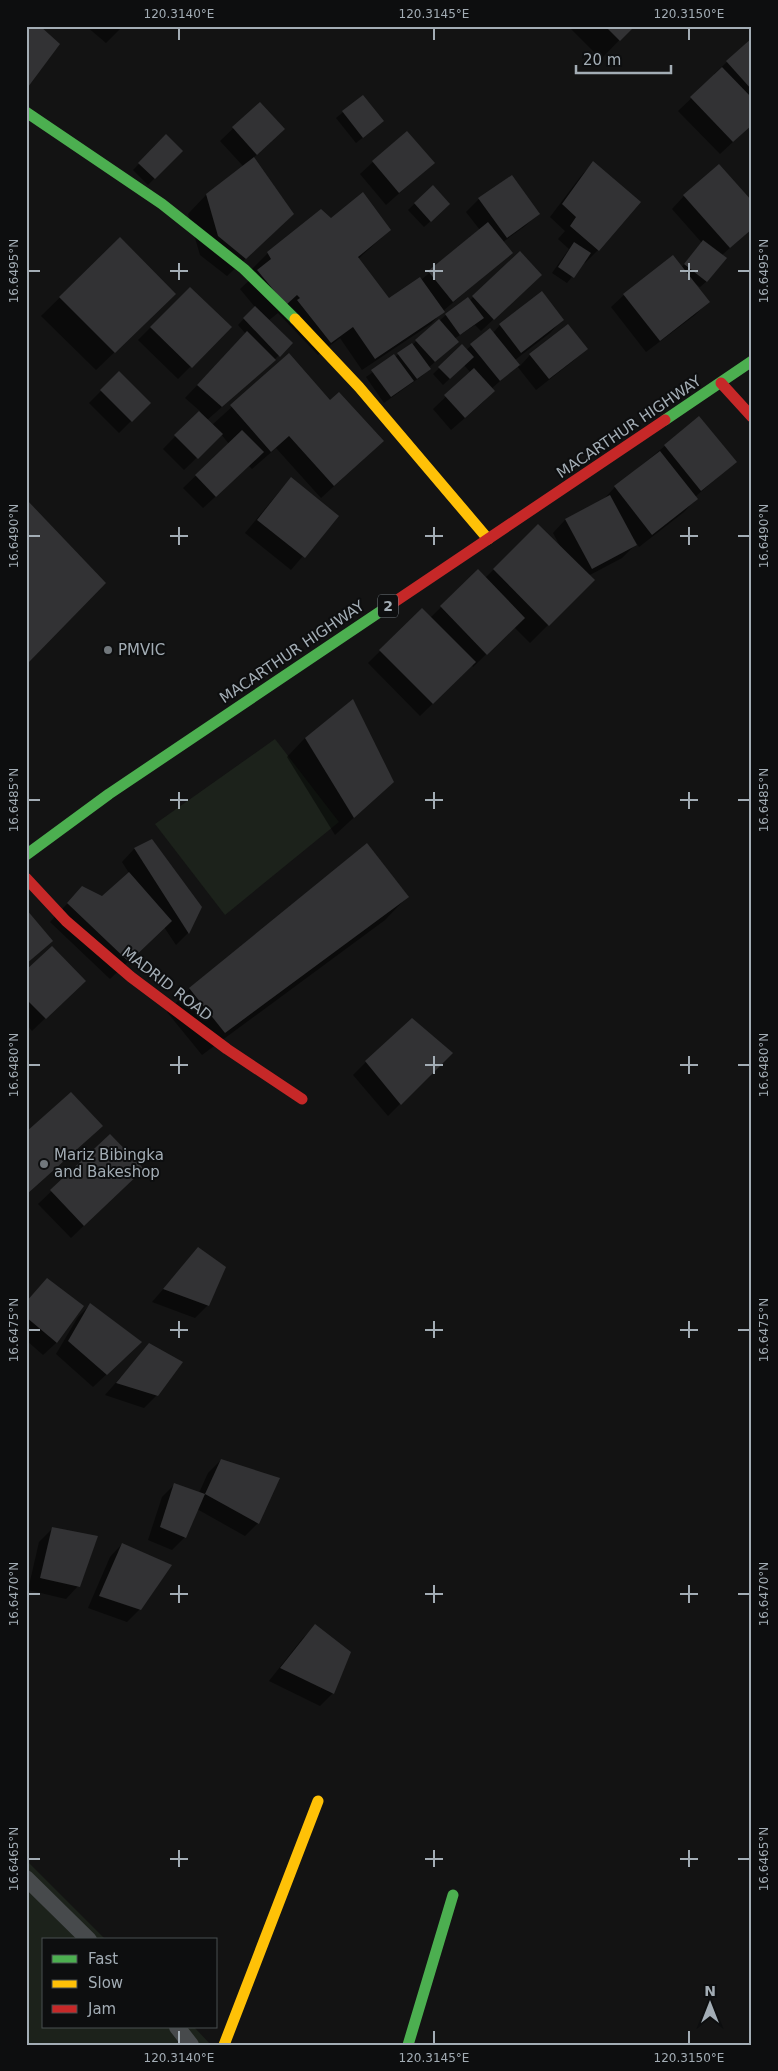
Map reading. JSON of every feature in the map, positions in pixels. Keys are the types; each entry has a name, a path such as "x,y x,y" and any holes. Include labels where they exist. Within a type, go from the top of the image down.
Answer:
{"street":[{"path":"26,112 162,204 244,269 310,334 359,387 488,539"},
{"name":"MACARTHUR HIGHWAY","path":"26,855 109,794 752,361"},
{"path":"721,382 752,417"},
{"name":"MADRID ROAD","path":"26,878 66,921 131,977 228,1049 302,1099"},
{"path":"224,2045 318,1800"},
{"path":"408,2045 453,1895"}],"lane":[{"path":"26,1878 87,1938"},
{"path":"178,2028 191,2045"}],"shaded area":[{"path":"275,739 339,822 225,915 155,824"},
{"path":"26,1860 104,1938 42,1938 42,2028 195,2028 211,2045 26,2045"}],"building":[{"path":"26,26 40,26 60,44 28,87 26,86"},
{"path":"605,26 635,26 620,41"},
{"path":"752,38 752,90 726,61"},
{"path":"722,67 752,98 752,125 733,142 690,97"},
{"path":"363,95 384,121 363,138 342,111"},
{"path":"260,102 285,129 257,155 232,127"},
{"path":"407,131 435,163 399,193 372,161"},
{"path":"166,134 183,151 155,179 138,163"},
{"path":"254,157 294,214 246,259 218,236 206,194"},
{"path":"593,161 641,202 599,251 570,226 576,217 562,204"},
{"path":"719,164 752,201 752,229 730,248 683,195"},
{"path":"512,175 540,214 507,238 478,198"},
{"path":"433,185 450,204 431,222 414,203"},
{"path":"363,192 391,230 358,257 389,298 420,277 445,312 375,359 353,327 331,343 297,300 300,298 297,295 286,305 257,270 271,259 267,252 321,209 331,218"},
{"path":"488,222 513,253 453,302 428,271"},
{"path":"120,237 176,294 115,353 59,297"},
{"path":"703,240 727,258 707,282 684,264"},
{"path":"574,242 591,253 574,278 558,267"},
{"path":"520,251 542,275 494,320 472,296"},
{"path":"673,255 710,302 660,341 623,294"},
{"path":"190,287 232,327 192,368 150,327"},
{"path":"542,291 564,320 521,353 499,324"},
{"path":"468,297 484,318 460,335 445,314"},
{"path":"255,306 293,343 280,357 243,318"},
{"path":"439,319 459,342 435,362 415,340"},
{"path":"568,324 588,349 549,379 529,354"},
{"path":"490,328 520,365 500,381 470,344"},
{"path":"247,331 276,360 222,407 197,385"},
{"path":"412,343 431,369 417,379 397,353"},
{"path":"462,344 474,357 450,379 438,367"},
{"path":"289,353 330,400 339,392 384,441 334,486 289,436 271,452 230,405"},
{"path":"394,354 414,381 391,397 371,370"},
{"path":"474,368 495,391 465,418 444,395"},
{"path":"119,371 151,403 132,422 100,390"},
{"path":"199,411 223,434 198,459 174,435"},
{"path":"699,416 737,462 701,491 664,445"},
{"path":"242,430 264,452 216,497 195,475"},
{"path":"660,451 698,499 652,535 614,486"},
{"path":"291,477 339,516 305,558 257,520"},
{"path":"610,495 637,545 592,569 565,519"},
{"path":"26,499 106,583 29,662 26,660"},
{"path":"538,524 595,580 549,626 493,569"},
{"path":"478,569 525,618 487,655 440,606"},
{"path":"422,608 476,662 433,704 379,650"},
{"path":"353,699 394,782 354,818 305,738"},
{"path":"152,839 202,907 189,934 134,848"},
{"path":"367,843 409,897 225,1033 189,988"},
{"path":"129,872 172,921 129,962 67,903 82,886 102,896"},
{"path":"26,909 53,941 26,964"},
{"path":"52,946 86,981 46,1019 26,999 26,970"},
{"path":"412,1018 453,1053 401,1105 365,1061"},
{"name":"Mariz Bibingka and Bakeshop","path":"71,1092 103,1126 26,1195 26,1132"},
{"path":"110,1134 144,1169 84,1226 50,1190"},
{"path":"198,1247 226,1267 209,1306 163,1289"},
{"path":"47,1278 84,1306 57,1343 26,1317 26,1302"},
{"path":"90,1303 142,1342 107,1375 68,1341"},
{"path":"149,1343 183,1362 158,1396 116,1383"},
{"path":"221,1459 280,1478 259,1524 205,1494"},
{"path":"174,1483 205,1494 186,1538 160,1527"},
{"path":"52,1527 98,1536 80,1587 40,1578"},
{"path":"122,1543 172,1565 141,1610 99,1596"},
{"path":"315,1624 351,1652 334,1694 280,1668"}],"traffic: fast":[{"path":"26,112 162,204 244,269 295,319"},
{"path":"665,420 752,361"},
{"path":"26,855 109,794 384,609"},
{"path":"408,2045 453,1895"}],"traffic: slow":[{"path":"295,319 359,387 488,539"},
{"path":"224,2045 318,1801"}],"traffic: jam":[{"path":"721,383 752,417"},
{"path":"384,609 665,420"},
{"path":"26,878 66,921 131,977 227,1049 302,1099"}],"place":[{"name":"PMVIC","path":"108,650"},
{"name":"Mariz Bibingka and Bakeshop","path":"44,1164"}]}
